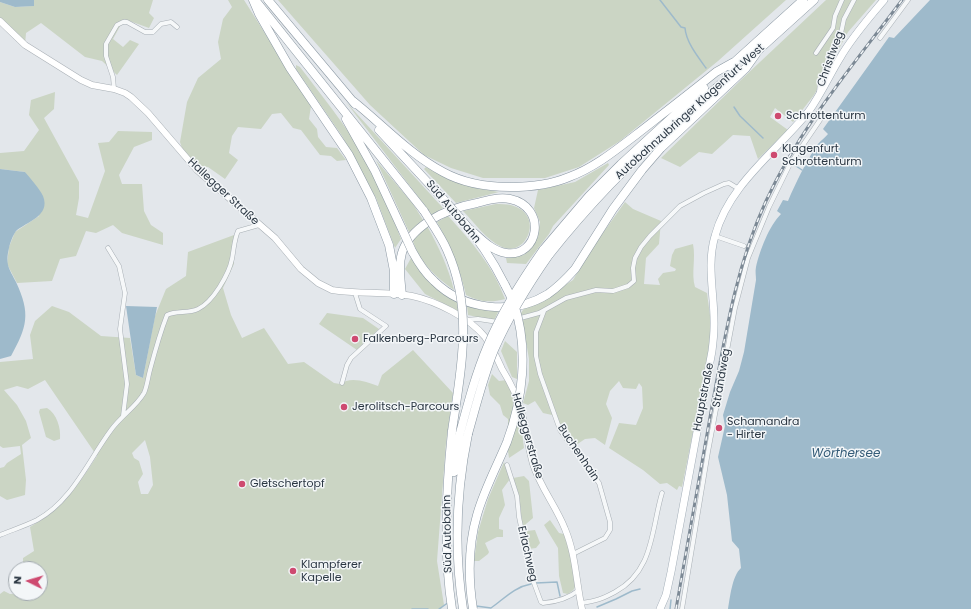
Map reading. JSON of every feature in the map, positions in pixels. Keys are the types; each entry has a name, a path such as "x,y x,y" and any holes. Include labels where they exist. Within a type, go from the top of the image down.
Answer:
{"highway":[{"path":"253,0 259,14 290,68 349,155 366,188 389,245 394,270 394,294"},
{"name":"Süd Autobahn","path":"256,0 424,211 447,250 456,276 463,312 463,346 461,369 460,433 447,497 448,565 452,609"},
{"name":"Süd Autobahn","path":"268,0 353,101 470,230 495,265 514,304 520,333 522,384 520,398 512,426 483,499 473,529 469,560 473,609"},
{"name":"Autobahnzubringer Klagenfurt West","path":"546,252 589,196 660,121 716,72 734,62 803,0"},
{"name":"Autobahnzubringer Klagenfurt West","path":"462,609 457,552 460,433 472,391 488,345 515,292 525,276 546,252 644,151 756,54 814,0"},
{"path":"340,106 350,128 375,171 412,251 426,273 434,282 451,295 476,305 494,308 512,307 537,299 547,294 565,280 575,269 628,188 656,154 746,68 756,54"},
{"path":"353,101 371,115 395,138 429,164 450,175 477,185 486,186 530,187 551,183 570,177 600,162 627,142 660,121"},
{"path":"402,295 400,263 404,246 407,240 418,229 438,216 469,204 494,199 510,199 525,205 529,209 534,219 535,228 534,236 530,243 521,251 514,253 506,253 491,247 470,230"}],"main road":[{"name":"Hauptstraße","path":"660,609 666,595 671,572 712,351 714,326 711,252 715,236 725,210 739,189 797,124 819,96 849,43 884,0"},
{"name":"Hallegger Straße","path":"0,21 25,45 81,80 92,85 114,88 128,95 148,112 197,170 282,245 301,269 311,278 332,290 418,297 453,312 465,320"},
{"name":"Halleggerstraße","path":"465,320 485,338 516,393 534,466 541,484 563,523 573,554 581,606"}],"street":[{"path":"816,54 833,28 835,16 842,0"},
{"name":"Christlweg","path":"819,96 820,82 840,38 844,19 854,0"},
{"path":"880,38 908,0"},
{"path":"114,88 113,77 106,56 106,44 117,25 127,22 145,32 153,32 161,24 171,22 177,27"},
{"name":"Strandweg","path":"682,609 708,452 735,308 748,258 769,207 790,164 820,120"},
{"path":"465,320 478,319 490,322 500,322 533,316 566,298 596,290 613,290 628,286 634,281 633,268 635,258 641,247 680,206 724,184 729,184 739,189"},
{"path":"0,534 36,520 54,509 65,497 79,480 112,429 135,405 145,390 161,329 167,315 178,311 198,309 206,302 222,282 229,269 238,231 259,226"},
{"path":"715,236 744,246"},
{"path":"108,248 119,266 125,293 120,329 127,384 123,416"},
{"path":"342,383 347,365 351,358 386,326 360,309 355,293"},
{"name":"Buchenhain","path":"544,311 536,332 536,356 540,374 560,430 599,483 610,522 610,530 605,538 573,554"},
{"name":"Erlachweg","path":"507,465 517,496 519,517 531,576 541,602 546,603 559,600 574,594 579,590"},
{"path":"581,606 600,600 621,589 633,579 648,552 662,493"}],"green space":[{"path":"34,0 153,0 149,13 154,18 149,28 124,19 113,39 123,47 130,40 139,44 117,75 102,61 85,57 41,23 26,33 25,45 0,21 0,2 15,7 33,6"},
{"path":"228,0 244,0 311,106 309,119 317,129 318,137 326,147 337,148 346,160 337,161 331,156 320,155 301,130 293,128 281,113 272,114 261,129 238,127 232,136 229,153 238,160 225,179 208,167 196,166 183,151 180,142 187,102 198,78 221,59 218,42 223,19 232,7"},
{"path":"278,0 786,0 718,61 620,141 579,167 545,178 483,178 451,168 424,155 370,105"},
{"path":"826,0 876,0 848,32 814,95 793,122 775,108 770,117 788,130 758,159 750,136 733,135 712,154 699,152 680,167 661,158 744,77"},
{"path":"296,65 300,67 349,132 374,175 401,239 395,248 376,198 342,136 296,69"},
{"path":"55,92 54,109 44,118 79,182 79,198 76,215 88,218 105,171 98,143 109,142 118,131 152,132 152,140 134,147 119,175 122,184 142,184 144,211 151,225 163,233 163,245 122,233 113,225 96,233 86,231 76,256 60,259 52,281 17,283 7,264 9,247 15,232 39,216 25,172 0,169 0,153 24,151 39,130 29,115 31,100"},
{"path":"346,102 443,208 432,215"},
{"path":"376,160 413,204 423,220 409,232"},
{"path":"608,163 609,165 553,226 549,234 526,264 507,263 506,258 524,255 538,237 540,222 534,208 538,190 575,182"},
{"path":"426,167 451,180 476,188 499,192 456,203 424,169"},
{"path":"625,202 633,209 661,221 659,244 646,258 644,284 660,285 658,279 663,273 675,271 676,269 670,266 675,249 693,244 693,276 695,287 707,293 711,323 709,352 682,487 679,486 677,490 667,483 660,484 643,470 609,448 619,423 636,425 643,408 642,387 639,383 636,389 623,388 619,381 610,391 606,404 612,418 605,445 595,438 585,439 576,445 570,434 552,415 543,413 535,401 528,405 523,403 529,381 529,359 521,313 525,307 537,303 573,280 590,251"},
{"path":"496,204 513,205 523,211 529,219 530,229 527,238 521,245 512,248 502,247 496,244 486,236 463,211"},
{"path":"448,216 488,265 505,299 485,301 466,295 454,257 437,222"},
{"path":"427,226 443,257 454,290 429,269 416,249 413,241 417,233"},
{"path":"234,235 234,264 223,288 231,315 242,338 264,328 288,364 304,362 334,383 340,384 349,380 354,380 378,386 382,375 413,350 453,393 446,443 437,561 444,605 441,609 0,609 0,594 4,591 8,593 8,601 48,601 48,561 23,561 23,558 34,551 30,527 51,512 68,496 97,456 45,380 28,389 17,386 4,390 17,405 26,421 31,438 22,445 26,480 25,495 7,500 0,496 0,468 4,467 7,463 21,454 20,446 3,448 0,446 0,362 33,359 30,335 35,321 52,306 69,312 101,336 130,338 136,375 143,378 155,316 166,289 186,276 188,252","holes":["145,440 150,457 153,485 148,494 141,494 138,482 143,474 139,461 134,458 132,453"]},
{"path":"411,258 428,281 457,301 458,311 425,294 405,269"},
{"path":"467,305 499,310 494,321 468,315"},
{"name":"Falkenberg-Parcours","path":"327,313 363,318 379,329 357,350 319,324"},
{"path":"505,341 517,352 517,379 512,377 501,351"},
{"path":"492,374 499,381 507,380 520,417 524,448 509,458 508,419 503,415 500,405 490,395 488,385"},
{"path":"47,408 56,418 60,430 60,439 54,441 46,437 39,412 40,409"},
{"path":"504,462 510,479 502,490 505,505 499,518 499,529 503,530 503,537 497,537 485,543 489,552 488,554 479,561 474,561 478,532 488,499"},
{"path":"524,476 529,481 533,518 526,524 527,531 535,530 540,543 536,548 528,549 522,523 519,495 513,478"},
{"path":"550,520 559,533 564,534 571,560 575,587 568,594 563,593 559,576 558,548 544,525"}],"water":[{"path":"0,0 34,0 34,6 15,7 0,2"},
{"name":"Wörthersee","path":"930,0 971,0 971,609 728,609 733,582 735,576 741,568 739,549 732,541 727,495 718,457 725,426 723,415 730,392 739,371 744,352 756,280 756,269 760,253 769,232 781,214 777,211 783,200 788,201 801,172 818,144 828,134 823,129 889,37 894,38"},
{"path":"0,169 25,172 42,193 45,203 44,209 36,218 16,231 9,246 7,259 24,303 25,320 21,337 11,356 0,359"},
{"path":"126,306 157,307 143,378 136,375"}],"waterway":[{"path":"660,0 681,27 685,28 690,44 706,68"},
{"path":"734,107 740,116 763,138"},
{"path":"793,164 802,170"},
{"path":"536,583 557,582 560,596"},
{"path":"476,606 491,608 514,591 531,584"},
{"path":"597,607 632,591 640,589"},
{"path":"670,609 671,600"},
{"path":"439,609 449,602"},
{"path":"412,609 428,609"}],"tunnel":[{"path":"744,246 752,248"}],"railway":[{"path":"676,609 727,328 739,276 756,226 766,201 780,174 811,122 902,0"}],"place":[{"name":"Schrottenturm","path":"778,116"},
{"name":"Klagenfurt Schrottenturm","path":"774,155"},
{"name":"Falkenberg-Parcours","path":"355,339"},
{"name":"Jerolitsch-Parcours","path":"344,407"},
{"name":"Schamandra - Hirter","path":"719,428"},
{"name":"Gletschertopf","path":"242,484"},
{"name":"Klampferer Kapelle","path":"293,571"}]}
